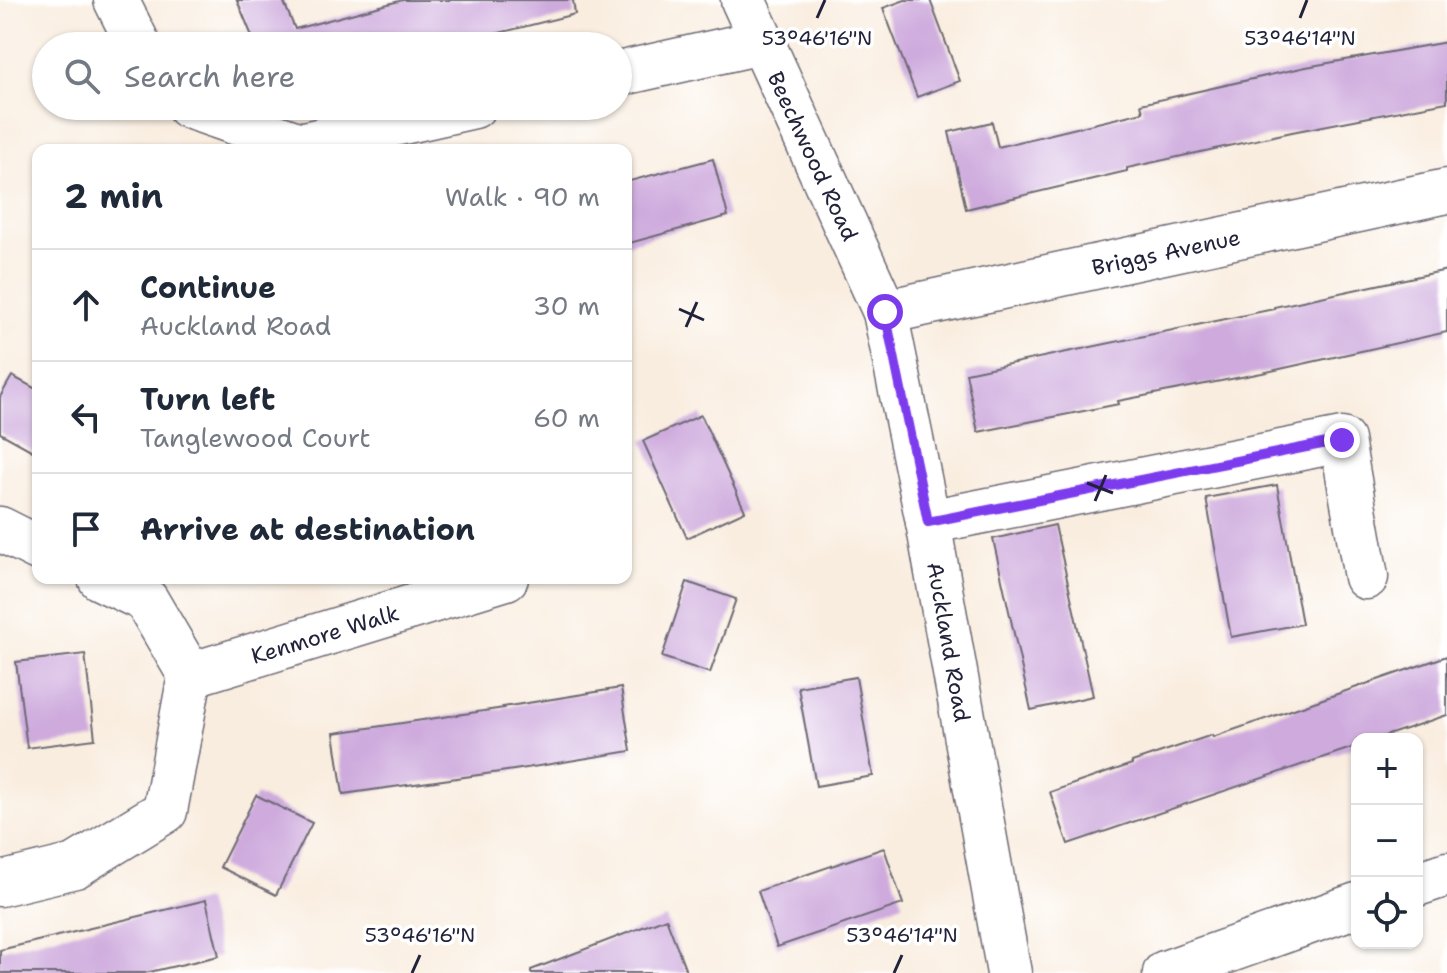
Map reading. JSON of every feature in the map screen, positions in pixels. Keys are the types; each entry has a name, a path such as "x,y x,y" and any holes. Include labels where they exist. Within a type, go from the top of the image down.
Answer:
{"street":[{"path":"116,0 132,32"},
{"name":"Beechwood Road","path":"743,0 885,312"},
{"path":"632,71 761,42"},
{"path":"228,120 297,144"},
{"path":"304,144 412,120"},
{"name":"Briggs Avenue","path":"885,312 1447,191"},
{"name":"Auckland Road","path":"885,312 928,522 1009,973"},
{"path":"928,522 1342,440 1366,577"},
{"path":"0,529 32,545"},
{"path":"0,884 75,866 165,811 190,675 146,600 113,584"},
{"name":"Kenmore Walk","path":"190,675 486,584"},
{"path":"1423,882 1447,874"},
{"path":"1165,973 1351,907"}],"building":[{"path":"237,0 283,0 295,29 403,0 573,0 575,14 503,32 250,32"},
{"path":"905,0 930,0 960,81 917,97 883,8"},
{"path":"1447,42 1447,102 1127,168 1127,171 966,209 949,132 992,122 998,147 1143,112 1141,104 1306,67"},
{"path":"713,159 728,216 632,242 632,180"},
{"path":"1447,270 1447,332 978,432 966,373"},
{"path":"12,376 32,387 32,451 0,433 0,397"},
{"path":"701,415 745,511 687,538 643,441"},
{"path":"1277,485 1302,624 1231,637 1206,498"},
{"path":"1055,525 1093,696 1031,710 993,539"},
{"path":"687,582 736,599 710,673 662,657"},
{"path":"85,654 95,739 27,748 16,662"},
{"path":"1447,656 1447,715 1394,733 1351,733 1351,748 1068,844 1050,792"},
{"path":"856,677 873,776 816,786 798,687"},
{"path":"621,688 631,751 343,794 334,733"},
{"path":"256,795 312,823 276,895 220,867"},
{"path":"884,848 903,904 777,947 758,891"},
{"path":"206,900 219,956 145,973 0,973 0,950"},
{"path":"666,918 687,973 531,973 531,970"}],"route":[{"path":"885,312 928,522 1342,440"}]}
